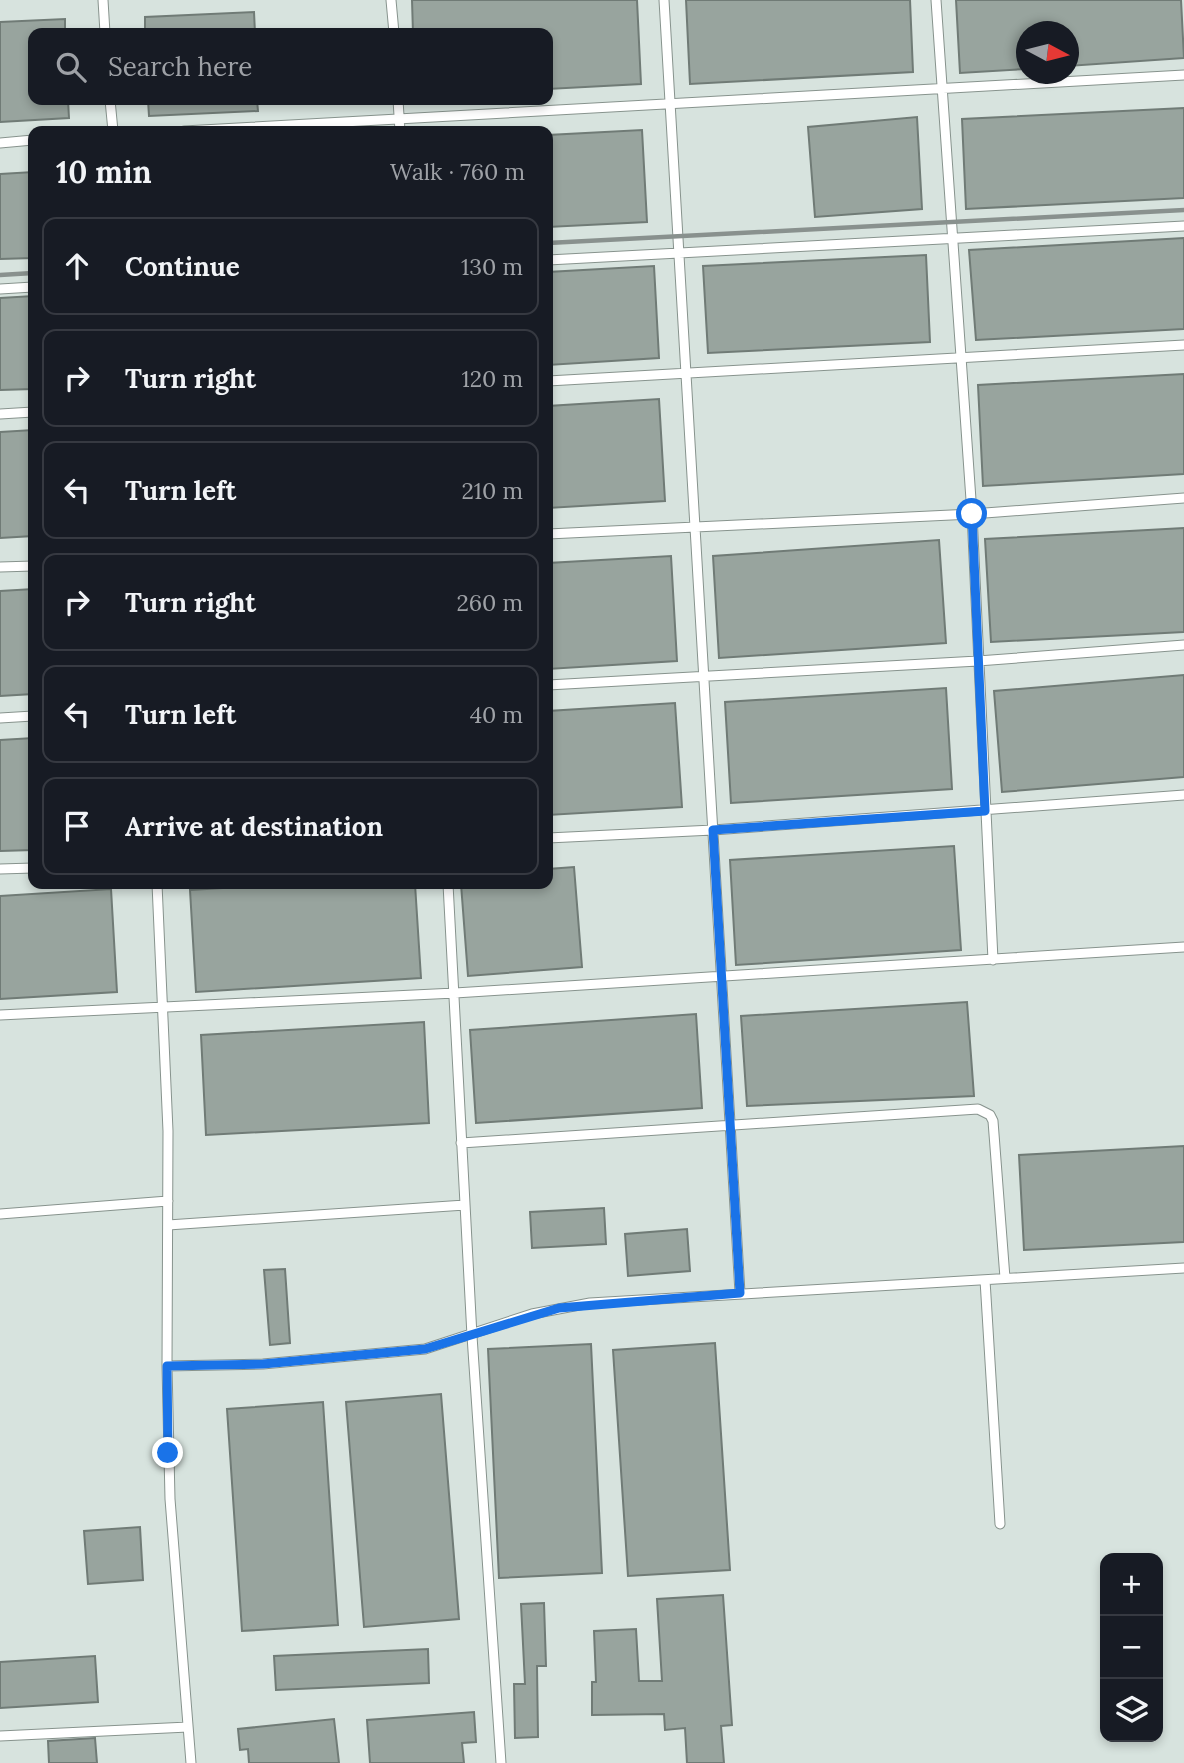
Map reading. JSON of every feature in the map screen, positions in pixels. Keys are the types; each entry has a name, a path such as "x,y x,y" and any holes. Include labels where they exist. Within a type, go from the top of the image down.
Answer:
{"lane":[{"path":"103,0 105,28"},
{"path":"391,0 394,28"},
{"path":"664,0 740,1293"},
{"path":"936,0 972,514 993,960"},
{"path":"282,126 1184,75"},
{"path":"110,105 113,126"},
{"path":"398,105 400,126"},
{"path":"0,143 28,140"},
{"path":"553,260 954,236 1184,226"},
{"path":"0,289 28,287"},
{"path":"553,381 1184,345"},
{"path":"0,414 28,412"},
{"path":"553,534 972,514 1184,498"},
{"path":"0,567 28,566"},
{"path":"553,685 704,674 978,661 1184,645"},
{"path":"0,718 28,716"},
{"path":"553,838 713,830 1184,795"},
{"path":"0,869 28,868"},
{"path":"157,889 168,1201 167,1366 170,1499 191,1763"},
{"path":"448,889 464,1205 501,1763"},
{"path":"0,1015 455,992 1184,947"},
{"path":"461,1143 970,1108 984,1110 993,1121 1005,1279"},
{"path":"0,1214 168,1201"},
{"path":"168,1225 464,1205"},
{"path":"167,1366 263,1364 425,1349 559,1308 740,1293 1184,1268"},
{"path":"985,1280 1000,1524"},
{"path":"0,1736 188,1727"}],"building":[{"path":"412,0 637,0 641,84 553,89 553,28 413,28"},
{"path":"686,0 910,0 913,72 690,84"},
{"path":"956,0 1181,0 1184,58 1079,65 1079,21 1016,21 1016,70 960,73"},
{"path":"254,12 255,28 145,28 145,17"},
{"path":"65,19 65,28 28,28 28,105 68,105 69,118 0,122 0,22"},
{"path":"148,105 257,105 258,111 149,116"},
{"path":"1184,108 1184,198 966,209 962,119"},
{"path":"917,117 922,209 815,217 808,127"},
{"path":"642,130 647,222 553,227 553,135"},
{"path":"28,172 28,258 0,259 0,174"},
{"path":"1184,238 1184,329 976,340 969,250"},
{"path":"926,255 930,342 708,353 703,266"},
{"path":"654,266 659,358 553,365 553,272"},
{"path":"28,296 28,389 0,390 0,298"},
{"path":"1184,374 1184,474 983,486 978,385"},
{"path":"659,399 665,501 553,508 553,406"},
{"path":"28,430 28,536 0,538 0,432"},
{"path":"1184,528 1184,632 991,642 985,539"},
{"path":"939,540 946,643 719,658 713,556"},
{"path":"671,556 677,661 553,669 553,563"},
{"path":"28,589 28,694 0,696 0,591"},
{"path":"1184,675 1184,777 1002,792 994,691"},
{"path":"946,688 952,789 731,803 725,702"},
{"path":"675,703 682,807 553,815 553,711"},
{"path":"28,738 28,850 0,851 0,740"},
{"path":"954,846 961,950 736,965 730,860"},
{"path":"574,867 582,967 468,976 461,889 553,889 553,869"},
{"path":"111,889 117,992 0,999 0,896"},
{"path":"415,889 421,978 196,992 190,890"},
{"path":"967,1002 974,1096 747,1106 741,1016"},
{"path":"696,1014 702,1108 476,1123 470,1030"},
{"path":"424,1022 429,1123 206,1135 201,1035"},
{"path":"1184,1146 1184,1242 1024,1250 1019,1155"},
{"path":"604,1208 606,1244 532,1248 530,1212"},
{"path":"687,1229 690,1271 628,1276 625,1234"},
{"path":"285,1269 290,1343 270,1345 264,1270"},
{"path":"715,1343 730,1570 628,1576 613,1350"},
{"path":"591,1344 602,1573 499,1578 488,1349"},
{"path":"441,1394 459,1619 364,1627 346,1402"},
{"path":"323,1402 338,1625 242,1631 227,1409"},
{"path":"140,1527 143,1580 88,1584 84,1531"},
{"path":"723,1595 732,1725 721,1726 724,1763 687,1763 685,1728 665,1730 664,1714 592,1715 592,1682 596,1682 594,1631 636,1629 639,1681 662,1681 657,1599"},
{"path":"544,1603 546,1666 537,1666 538,1737 515,1738 514,1684 525,1684 521,1604"},
{"path":"428,1649 429,1683 276,1690 274,1656"},
{"path":"95,1656 98,1702 0,1708 0,1662"},
{"path":"474,1712 476,1742 462,1743 464,1763 370,1763 367,1720"},
{"path":"334,1719 339,1763 249,1763 248,1749 240,1750 238,1729"},
{"path":"95,1738 97,1763 49,1763 48,1741"}],"railway":[{"path":"553,243 1184,210"},
{"path":"0,275 28,273"}],"route":[{"path":"168,1453 167,1366 263,1364 425,1349 472,1336 532,1314 559,1308 626,1300 740,1293 713,830 985,811 972,514"}]}
